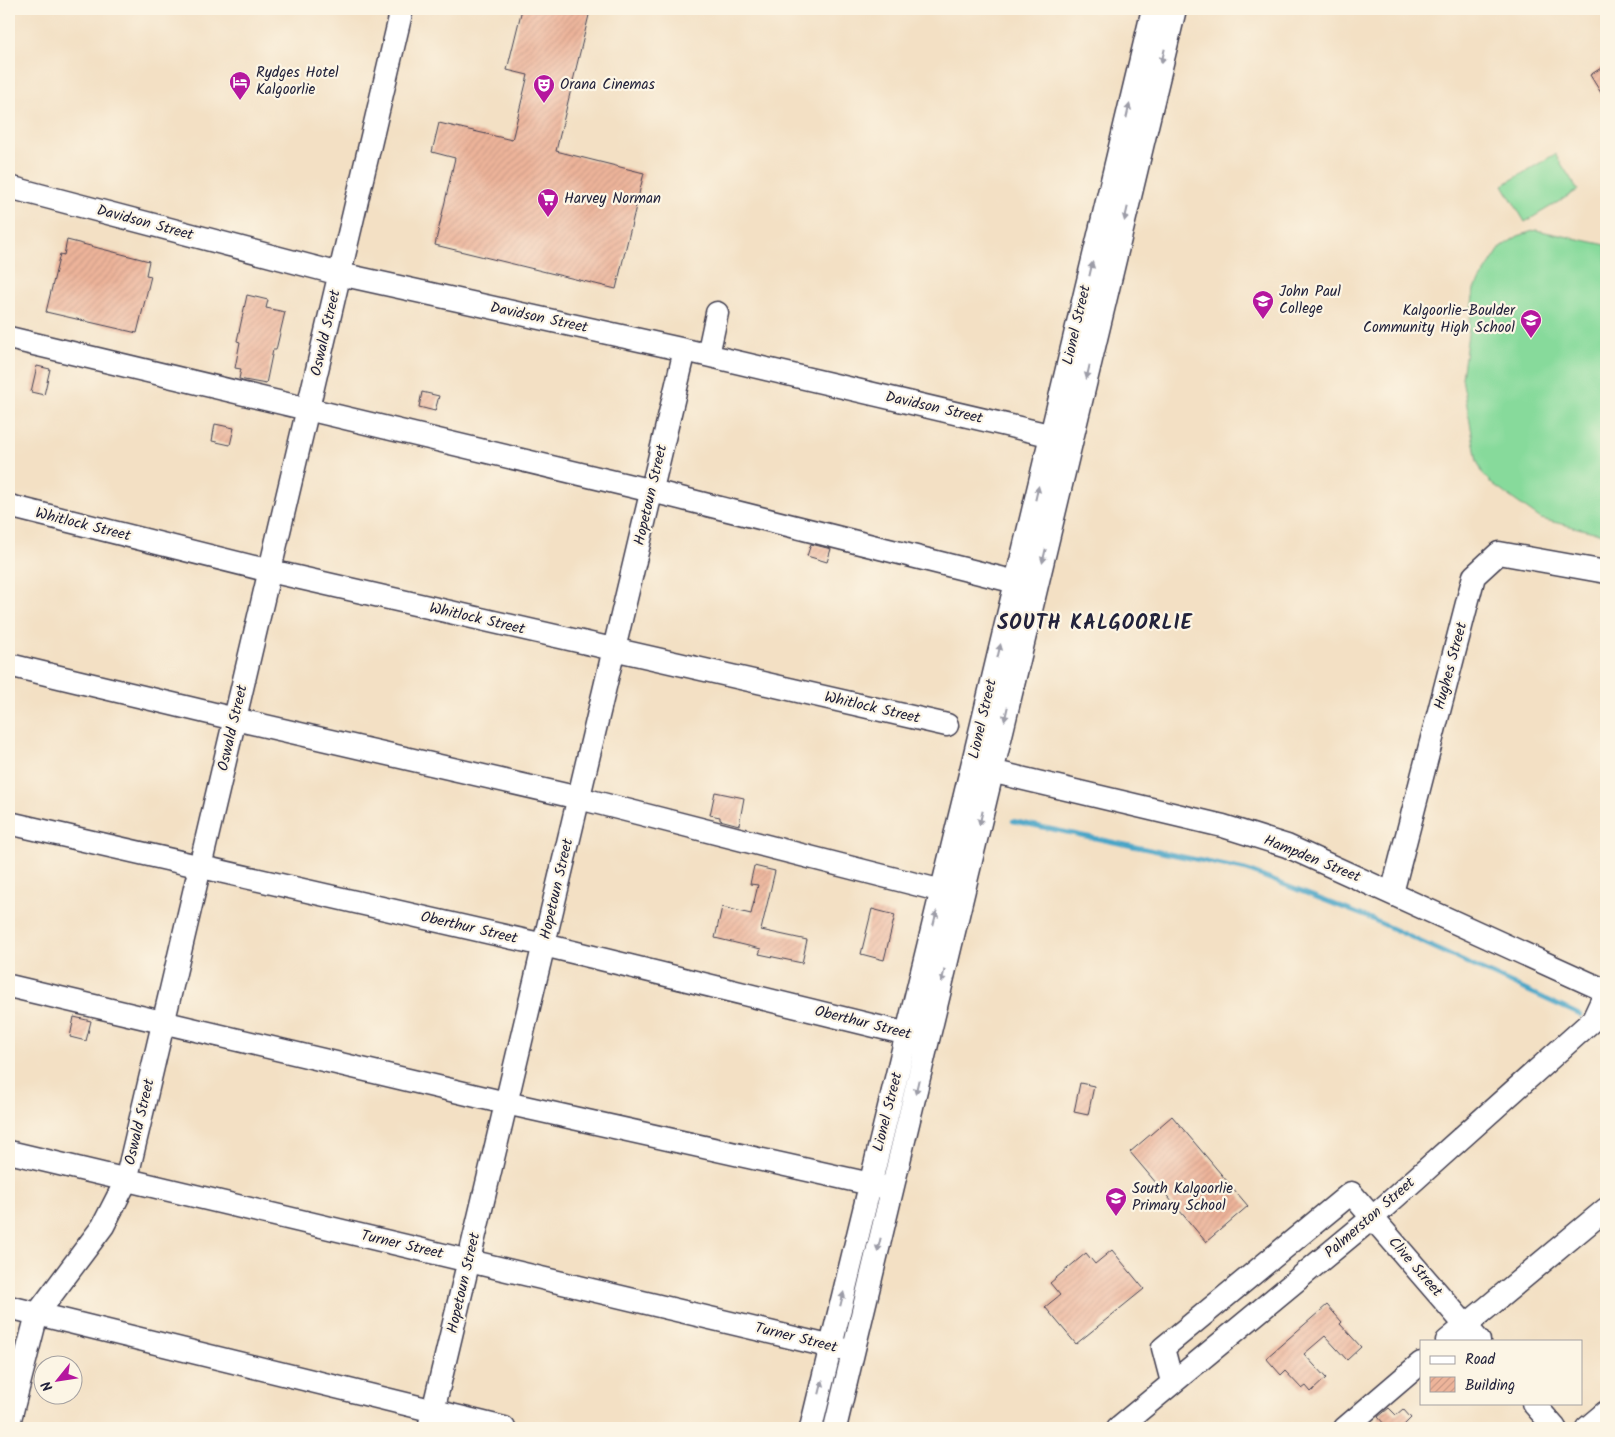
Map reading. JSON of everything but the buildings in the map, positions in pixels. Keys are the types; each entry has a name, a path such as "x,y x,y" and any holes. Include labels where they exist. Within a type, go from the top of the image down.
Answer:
{"street":[{"name":"Oswald Street","path":"9,1423 37,1314 103,1226 126,1181 402,9"},
{"name":"Lionel Street","path":"810,1428 907,1034 952,893 982,769 1061,438 1153,9"},
{"name":"Lionel Street","path":"982,769 1016,582 1061,438 1175,9"},
{"name":"Davidson Street","path":"9,187 340,274 708,355 1061,438"},
{"path":"708,355 716,313"},
{"path":"9,338 652,491 1016,582"},
{"name":"Hopetoun Street","path":"431,1420 685,350"},
{"name":"Whitlock Street","path":"9,506 270,571 947,725"},
{"name":"Hughes Street","path":"1392,893 1474,576 1499,553 1606,572"},
{"path":"9,665 579,798 952,893"},
{"name":"Hampden Street","path":"982,769 1232,829 1287,846 1606,992"},
{"name":"Oberthur Street","path":"9,823 544,945 928,1039"},
{"name":"Lionel Street","path":"836,1428 928,1039 952,893"},
{"path":"9,986 506,1103 893,1189"},
{"name":"Palmerston Street","path":"1118,1428 1372,1218 1593,1020 1606,992"},
{"name":"Turner Street","path":"9,1152 854,1352"},
{"name":"Clive Street","path":"1172,1382 1163,1348 1351,1193 1472,1333"},
{"path":"1450,1340 1472,1333 1606,1208"},
{"path":"9,1308 431,1420 504,1428"},
{"path":"1345,1428 1420,1364"},
{"path":"1534,1404 1555,1428"},
{"path":"1587,1428 1606,1412"}],"green space":[{"path":"1555,154 1578,190 1525,222 1503,185"},
{"path":"1536,230 1606,245 1606,535 1541,519 1493,485 1483,474 1477,461 1462,378 1474,289 1501,247 1518,236"}],"waterway":[{"path":"1013,821 1246,870 1367,917 1580,1015"}],"place":[{"name":"Rydges Hotel Kalgoorlie","path":"240,101"},
{"name":"Orana Cinemas","path":"544,104"},
{"name":"Harvey Norman","path":"548,218"},
{"name":"John Paul College","path":"1263,320"},
{"name":"Kalgoorlie-Boulder Community High School","path":"1531,339"},
{"name":"South Kalgoorlie Primary School","path":"1116,1217"}],"district":[{"name":"SOUTH KALGOORLIE","path":"1095,624"}]}
